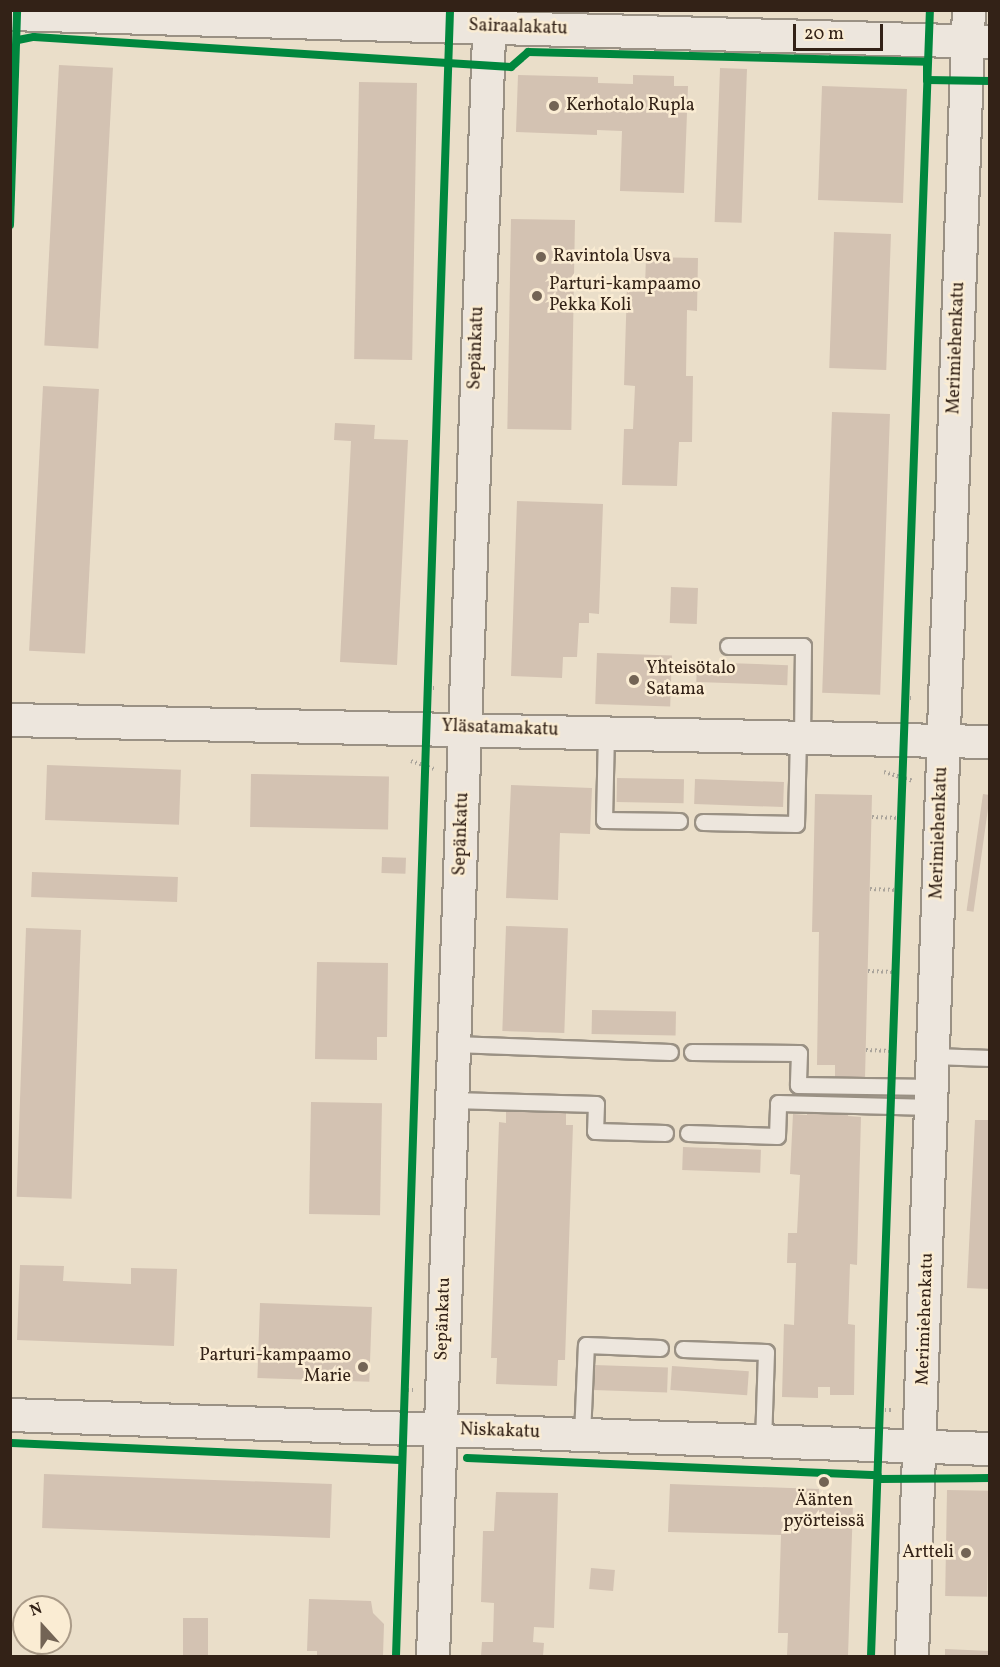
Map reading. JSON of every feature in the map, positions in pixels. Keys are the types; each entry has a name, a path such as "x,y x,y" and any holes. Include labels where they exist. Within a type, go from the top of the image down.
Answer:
{"street":[{"name":"Merimiehenkatu","path":"912,1656 921,1447 943,739 977,42 969,10"},
{"name":"Sairaalakatu","path":"10,14 490,19 977,42"},
{"name":"Sepänkatu","path":"433,1656 490,19"},
{"name":"Yläsatamakatu","path":"10,720 425,727 990,742"},
{"name":"Niskakatu","path":"10,1415 990,1449"}],"lane":[{"path":"703,822 796,824 803,646 728,646"},
{"path":"606,732 604,820 679,821"},
{"path":"454,1044 670,1052"},
{"path":"692,1052 799,1053 798,1085 891,1087 932,1097"},
{"path":"933,1056 990,1058"},
{"path":"688,1133 777,1136 778,1103 932,1097"},
{"path":"452,1100 596,1104 595,1131 664,1133"},
{"path":"582,1435 586,1345 660,1348"},
{"path":"683,1349 766,1352 763,1442"}],"path":[{"path":"423,780 428,676"},
{"path":"902,790 905,686"},
{"path":"900,828 901,808"},
{"path":"872,817 900,818"},
{"path":"898,880 898,902"},
{"path":"870,889 898,890"},
{"path":"895,983 896,960"},
{"path":"868,971 895,972"},
{"path":"891,1087 893,1040"},
{"path":"866,1050 892,1051"},
{"path":"403,1378 403,1428"},
{"path":"879,1446 880,1398"}],"building":[{"path":"59,65 113,68 98,348 44,346"},
{"path":"720,68 747,69 742,223 715,222"},
{"path":"518,75 598,77 598,83 633,84 633,75 674,76 674,86 688,86 684,193 620,191 622,131 597,130 597,135 516,132"},
{"path":"359,82 417,83 412,360 354,359"},
{"path":"822,86 907,89 903,203 818,200"},
{"path":"511,219 575,220 571,430 507,429"},
{"path":"834,232 891,234 886,370 829,368"},
{"path":"646,257 698,258 697,311 687,310 686,376 693,376 692,442 679,442 677,486 622,485 624,429 633,429 635,386 624,385 627,286 645,287"},
{"path":"43,386 99,389 85,654 29,651"},
{"path":"832,412 890,414 880,695 822,693"},
{"path":"335,423 375,425 374,439 408,440 397,665 340,662 351,441 334,440"},
{"path":"517,501 603,504 599,614 589,613 589,623 579,623 577,657 563,657 562,678 511,676"},
{"path":"671,587 698,588 697,624 670,623"},
{"name":"Yhteisötalo Satama","path":"597,653 672,656 670,707 595,704"},
{"path":"697,662 788,665 787,685 696,682"},
{"path":"47,765 181,770 179,825 45,820"},
{"path":"251,774 389,776 388,829 250,827"},
{"path":"617,778 684,779 684,803 617,802"},
{"path":"695,779 784,782 783,807 694,804"},
{"path":"511,785 592,788 590,834 560,833 558,900 506,898"},
{"path":"815,794 872,795 865,1078 835,1078 835,1065 817,1065 819,932 812,932"},
{"path":"983,794 990,795 974,912 967,911"},
{"path":"382,857 406,858 405,874 381,873"},
{"path":"32,872 178,877 177,902 31,897"},
{"path":"506,926 568,928 564,1033 502,1031"},
{"path":"26,928 81,930 72,1199 17,1197"},
{"path":"317,962 388,963 387,1037 377,1037 377,1060 315,1059"},
{"path":"592,1010 676,1011 676,1035 592,1034"},
{"path":"311,1102 382,1103 380,1215 309,1214"},
{"path":"506,1107 566,1110 566,1125 573,1125 565,1360 558,1360 557,1386 496,1384 497,1358 491,1358 499,1122 506,1123"},
{"path":"807,1109 848,1111 848,1116 861,1117 857,1265 850,1264 848,1324 855,1325 854,1395 830,1395 830,1387 818,1387 818,1398 782,1397 784,1324 794,1325 796,1263 787,1263 788,1233 797,1233 800,1175 790,1174 793,1114 807,1115"},
{"path":"975,1120 990,1120 990,1289 967,1288"},
{"path":"683,1147 761,1150 760,1173 682,1170"},
{"path":"20,1265 64,1266 63,1281 131,1284 131,1268 177,1269 174,1346 17,1340"},
{"path":"260,1303 372,1307 369,1382 257,1378"},
{"path":"594,1365 668,1368 667,1393 593,1390"},
{"path":"672,1366 749,1371 747,1395 670,1390"},
{"path":"44,1474 332,1484 330,1538 42,1528"},
{"path":"670,1484 819,1489 819,1503 853,1504 848,1656 787,1656 788,1633 778,1633 781,1535 668,1532"},
{"name":"Artteli","path":"947,1490 989,1491 987,1597 945,1596"},
{"path":"496,1492 558,1493 554,1628 534,1627 533,1642 544,1643 543,1656 481,1656 482,1642 493,1642 494,1603 481,1602 483,1531 494,1531"},
{"path":"591,1568 615,1570 613,1591 589,1589"},
{"path":"309,1599 371,1601 373,1613 384,1624 383,1656 317,1656 317,1651 307,1651"},
{"path":"183,1618 208,1618 208,1656 183,1656"},
{"path":"945,1649 990,1651 990,1656 945,1656"}],"cycle path":[{"path":"10,225 17,10"},
{"path":"396,1656 450,10"},
{"path":"871,1656 930,10"},
{"path":"18,40 34,37 511,67 528,52 927,62 927,80 990,81"},
{"path":"10,1443 402,1460"},
{"path":"467,1458 878,1475"},
{"path":"879,1479 990,1478"}],"place":[{"name":"Kerhotalo Rupla","path":"554,106"},
{"name":"Ravintola Usva","path":"541,257"},
{"name":"Parturi-kampaamo Pekka Koli","path":"537,296"},
{"name":"Yhteisötalo Satama","path":"634,680"},
{"name":"Parturi-kampaamo Marie","path":"363,1367"},
{"name":"Äänten pyörteissä","path":"824,1482"},
{"name":"Artteli","path":"966,1553"}]}
